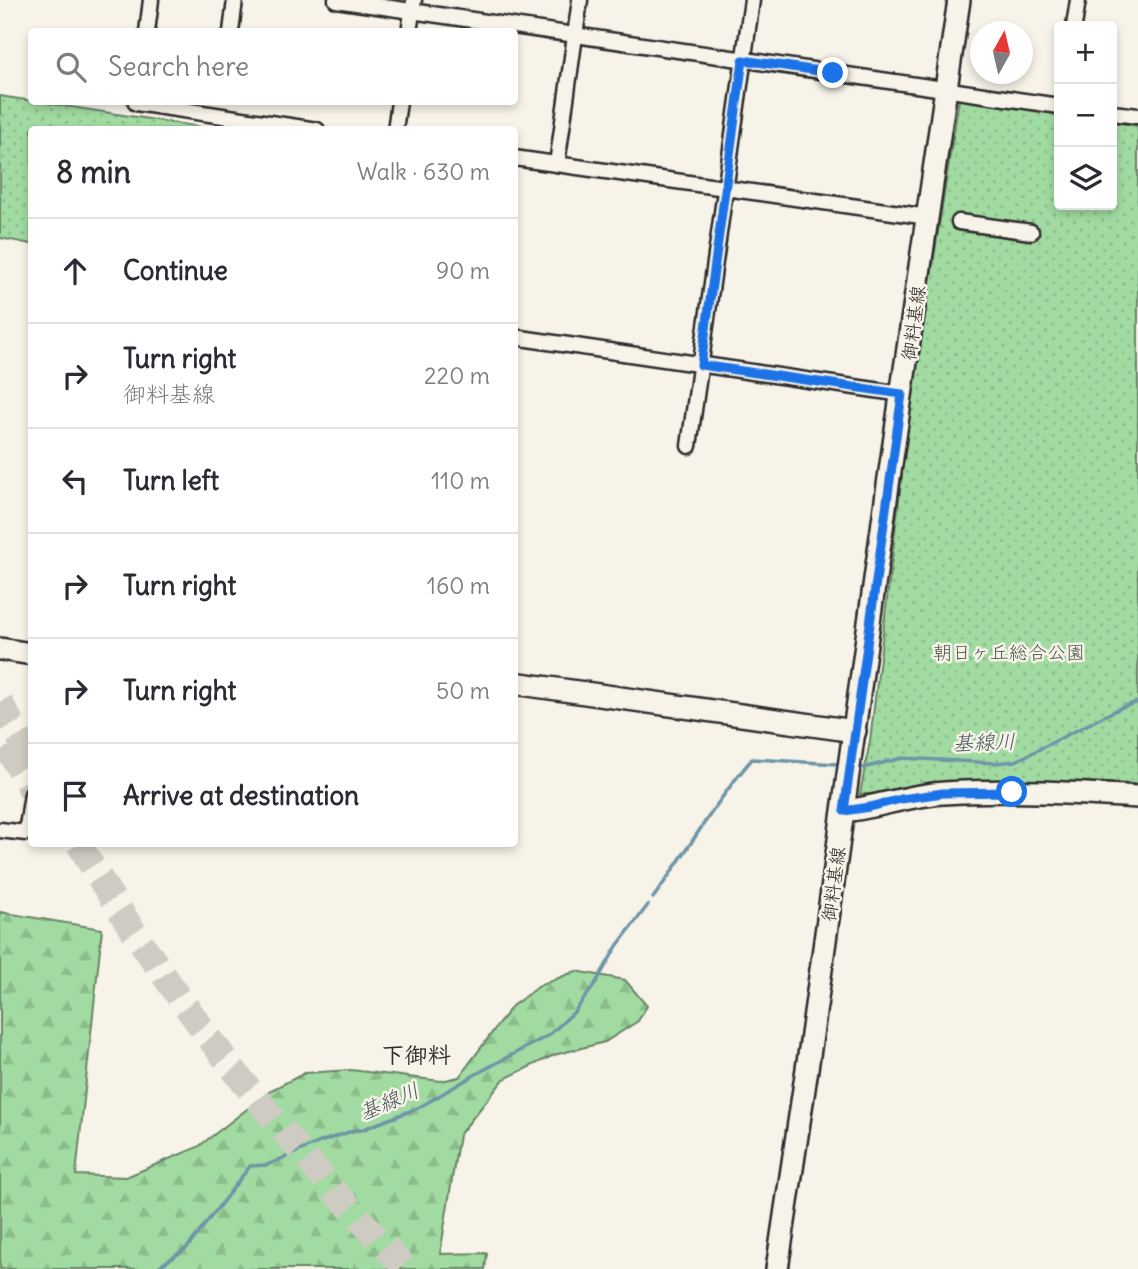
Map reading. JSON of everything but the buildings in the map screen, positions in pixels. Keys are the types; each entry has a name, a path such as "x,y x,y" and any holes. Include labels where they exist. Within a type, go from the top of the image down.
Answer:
{"street":[{"path":"148,28 151,0"},
{"path":"232,28 235,0"},
{"path":"336,0 413,5 575,35 1054,105"},
{"path":"556,164 580,0"},
{"path":"689,446 752,0"},
{"name":"御料基線","path":"777,1269 959,0"},
{"path":"1075,21 1078,0"},
{"path":"410,28 413,5"},
{"path":"170,105 220,108 301,126"},
{"path":"396,126 399,105"},
{"path":"1117,114 1138,117"},
{"path":"518,159 928,217"},
{"path":"959,222 1031,232"},
{"path":"518,338 902,394"},
{"path":"0,649 28,653"},
{"path":"518,684 855,731"},
{"path":"844,811 943,793 1012,792 1138,797"},
{"path":"0,830 26,833 28,820"}],"green space":[{"path":"0,96 28,100 28,105 58,105 195,126 28,126 28,243 0,238"},
{"name":"朝日ヶ丘総合公園","path":"959,99 1054,113 1054,210 1117,210 1117,123 1138,126 1138,784 992,780 903,787 860,794 870,741 909,416"},
{"path":"0,912 102,929 76,1175 126,1177 198,1147 273,1089 305,1073 351,1070 441,1081 459,1077 512,1006 541,985 576,971 625,980 647,1006 638,1021 605,1042 554,1055 504,1079 459,1135 440,1254 487,1253 485,1269 0,1269"}],"waterway":[{"name":"基線川","path":"863,768 902,758 995,763 1016,761 1120,708 1138,702"},
{"name":"基線川","path":"653,898 752,759 837,764"},
{"name":"基線川","path":"155,1269 187,1248 250,1166 267,1165 320,1142 361,1130 418,1108 549,1035 574,1012 594,986 617,946 648,905"}],"tunnel":[{"path":"0,702 28,754"},
{"path":"7,747 28,784"},
{"path":"81,847 151,957 230,1066 360,1220 406,1269"}],"district":[{"name":"下御料","path":"416,1054"}],"route":[{"path":"833,73 743,60 701,365 902,394 844,811 943,793 1012,792"}]}
